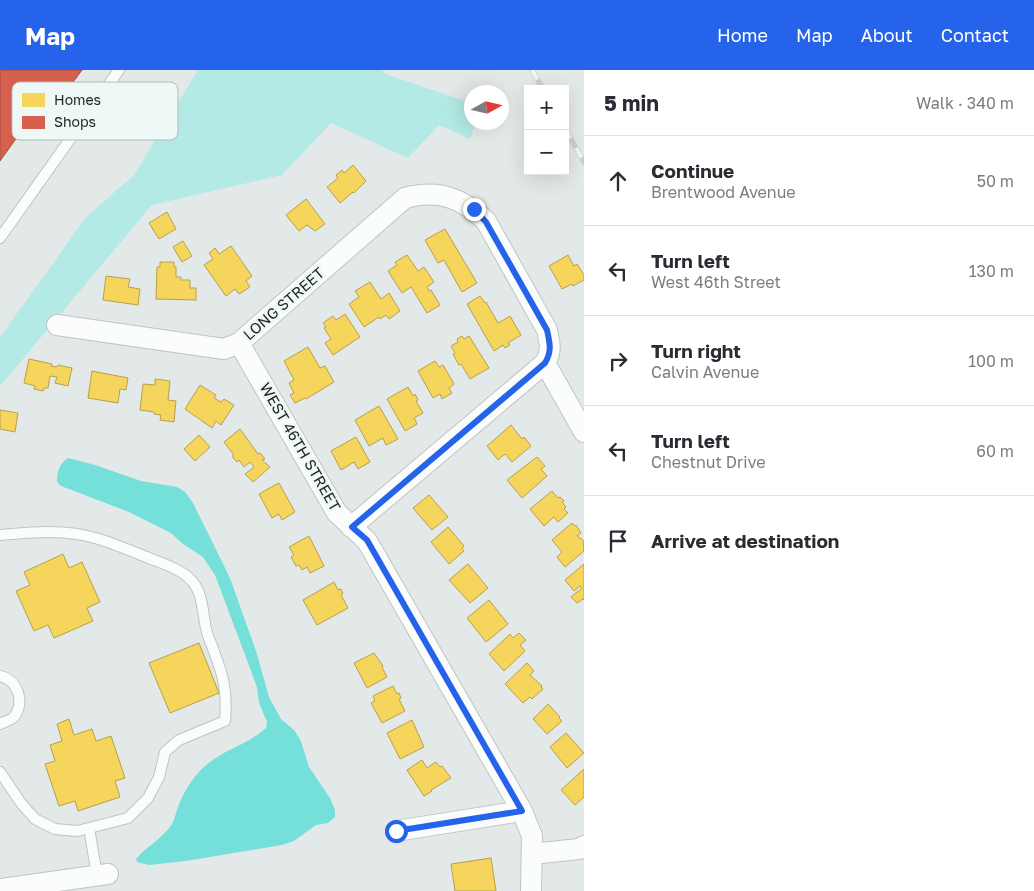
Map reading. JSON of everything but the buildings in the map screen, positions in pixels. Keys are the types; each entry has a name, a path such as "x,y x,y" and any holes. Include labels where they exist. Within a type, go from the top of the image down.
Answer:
{"street":[{"name":"LONG STREET","path":"57,325 224,349 239,342 405,198 422,194 441,195 457,200 474,209 486,222 547,330 551,343 551,354 545,363"},
{"name":"WEST 46TH STREET","path":"239,342 337,513 367,540 522,811 532,836 531,891"},
{"path":"352,527 545,363 584,432"},
{"path":"396,831 522,811"},
{"path":"532,854 579,849 584,846"},
{"path":"0,889 102,874"}],"lane":[{"path":"110,82 119,70"},
{"path":"0,238 69,140"},
{"path":"0,535 32,532 94,537 178,570 193,582 200,598 207,632 224,678 227,700 225,721 179,740 165,752 159,777 148,798 128,818 77,831 54,829 35,819 21,803 0,772"},
{"path":"0,676 13,682 19,694 19,706 13,718 0,724"},
{"path":"89,828 102,874"}],"shaded area":[{"path":"198,70 382,70 385,74 464,101 464,130 473,130 470,139 439,125 408,158 331,123 282,175 152,205 0,386 0,337 87,216 134,175 155,140 178,140 178,103"}],"water":[{"path":"68,458 141,481 177,487 185,492 193,503 230,578 256,651 269,697 281,719 294,730 301,741 309,767 330,798 335,810 335,817 328,823 316,825 294,841 282,845 186,861 149,865 137,862 136,859 170,827 184,793 200,771 211,761 259,734 266,728 267,722 259,703 257,687 215,575 203,557 183,544 171,533 129,512 61,486 57,482 58,472 62,463"}],"railway":[{"path":"532,70 541,85"},
{"path":"566,130 584,162"}],"route":[{"path":"396,831 522,811 367,540 352,527 545,363 551,354 551,343 547,330 486,222 474,209"}]}
